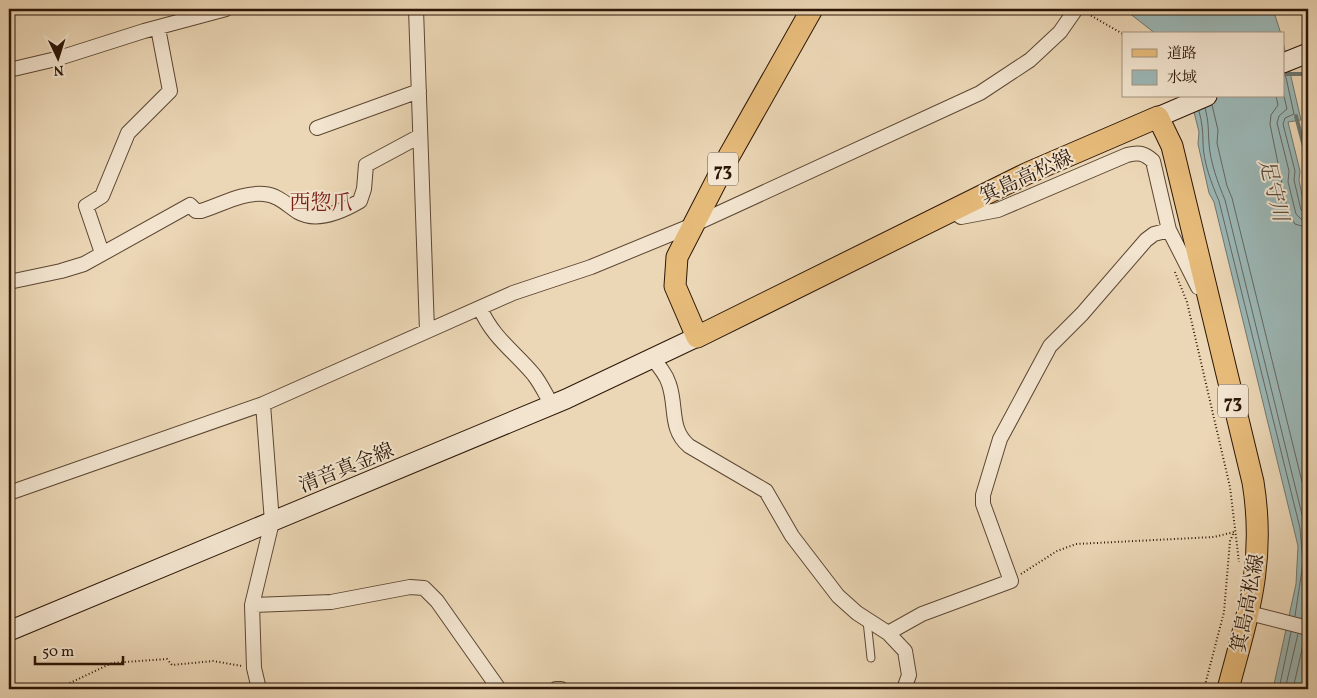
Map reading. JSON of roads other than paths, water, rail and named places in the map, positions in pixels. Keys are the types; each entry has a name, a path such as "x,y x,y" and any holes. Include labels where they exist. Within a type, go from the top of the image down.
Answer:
{"main road":[{"name":"73","path":"697,337 679,297 674,273 676,257 812,9"},
{"path":"1284,63 1308,52"},
{"path":"1158,117 1203,98"},
{"name":"箕島高松線","path":"697,337 1028,173 1158,117 1172,146 1206,284 1257,510 1255,614 1228,689"},
{"name":"清音真金線","path":"9,631 552,405 697,337"}],"street":[{"path":"9,70 226,9"},
{"path":"416,9 427,332"},
{"path":"9,493 263,404 513,294 591,267 693,225 980,93 1030,60 1080,10"},
{"path":"102,253 86,206 102,196 128,133 170,91 158,28"},
{"path":"317,128 419,91"},
{"path":"9,282 84,264 190,205 196,211 201,211 245,196 269,195 302,214 328,215 360,201 364,189 366,165 420,136"},
{"path":"953,211 961,217 998,210 1136,153 1145,154 1153,161 1169,230 1198,287 1206,284"},
{"path":"888,633 922,614 1011,581 983,504 983,495 1000,439 1050,346 1082,314 1146,240 1154,234 1169,230"},
{"path":"480,308 486,322 499,340 532,373 552,405"},
{"path":"652,358 662,370 670,385 675,427 681,438 690,446 766,490 786,526 817,571 838,596 867,620 888,633 900,645 907,657 909,675 904,689"},
{"path":"259,689 254,668 252,605 272,522 263,404"},
{"path":"252,605 331,602 410,587 424,588 437,601 499,689"},
{"path":"1255,614 1308,628"},
{"path":"556,689 561,689"}],"lane":[{"path":"867,620 871,658"}],"water":[{"path":"1124,9 1273,9 1280,32 1153,32"},
{"name":"足守川","path":"1284,46 1301,120 1288,122 1300,171 1299,180 1308,225 1308,689 1273,689 1296,584 1298,546 1214,202 1209,193 1198,144 1199,132 1190,98 1284,98"}],"waterway":[{"path":"1284,74 1308,74"},
{"path":"1296,116 1308,162"}],"district":[{"name":"西惣爪","path":"321,202"}]}
